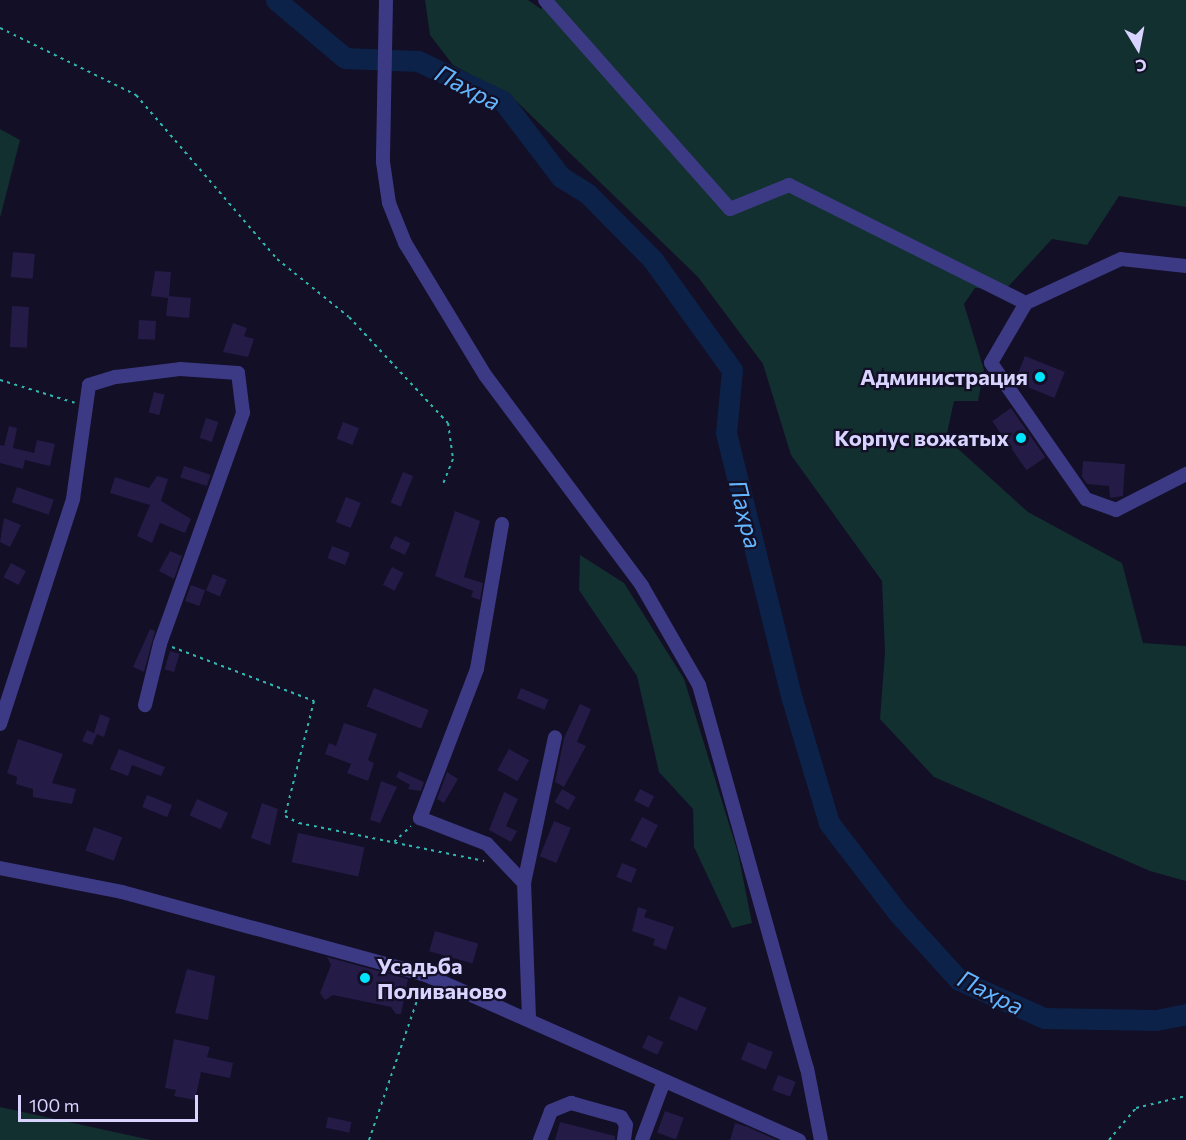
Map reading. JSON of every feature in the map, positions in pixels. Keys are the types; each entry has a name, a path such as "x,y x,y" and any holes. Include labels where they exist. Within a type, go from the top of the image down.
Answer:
{"street":[{"path":"545,0 730,209 789,185 1026,303"},
{"path":"386,7 383,162 389,203 411,253 484,375 642,586 699,685 807,1068 821,1140"},
{"path":"1186,266 1121,259 1026,303 991,363 1086,499 1116,510 1186,474"},
{"path":"0,724 73,499 89,385 116,377 180,369 238,373 243,413 160,644 145,705"},
{"path":"502,524 477,669 420,818 487,844 524,883"},
{"path":"529,1018 524,883 555,737"},
{"path":"0,868 122,892 426,975 529,1018 664,1081 799,1140"},
{"path":"642,1140 664,1081"},
{"path":"540,1140 551,1111 571,1103 621,1117 627,1125 624,1140"}],"path":[{"path":"0,28 136,95 277,259 349,317 448,423 453,459 443,484"},
{"path":"0,380 86,407"},
{"path":"160,644 314,701 285,816 393,843 508,865"},
{"path":"393,843 420,818"},
{"path":"369,1140 426,975"},
{"path":"1109,1140 1136,1108 1186,1095"}],"green space":[{"path":"425,0 528,0 541,9 552,0 1186,0 1186,207 1119,196 1087,245 1052,239 1006,289 975,288 964,304 984,370 978,401 954,401 946,438 1028,512 1122,563 1143,643 1186,646 1186,881 1150,871 934,777 880,719 885,652 882,581 791,455 763,364 698,277 512,97 453,65 430,35"},
{"path":"0,129 20,140 0,218"},
{"path":"580,555 624,583 684,679 738,853 752,923 732,928 694,847 693,809 659,772 637,676 579,590"},
{"path":"0,1107 151,1140 0,1140"}],"building":[{"path":"13,252 35,254 33,279 11,277"},
{"path":"155,271 171,272 169,296 191,298 189,318 166,316 168,298 151,296"},
{"path":"12,306 29,307 27,348 10,347"},
{"path":"139,320 156,321 155,340 138,339"},
{"path":"233,323 247,328 244,336 254,339 248,357 223,352"},
{"name":"Администрация","path":"1025,356 1065,372 1054,398 1015,382"},
{"path":"154,392 165,395 159,415 149,412"},
{"name":"Корпус вожатых","path":"1011,408 1045,457 1027,470 992,421"},
{"path":"206,418 218,422 212,442 200,438"},
{"path":"343,422 359,428 352,445 337,439"},
{"path":"9,426 17,428 13,448 34,453 37,440 55,444 50,466 25,460 23,469 0,463 0,445 4,446"},
{"path":"1083,461 1125,464 1123,496 1110,498 1109,486 1087,484 1082,477"},
{"path":"184,466 211,475 207,486 180,477"},
{"path":"403,472 413,476 401,507 391,503"},
{"path":"157,476 168,479 161,501 191,519 185,533 160,523 152,543 137,536 150,505 110,493 115,477 149,488"},
{"path":"17,487 54,500 49,515 12,502"},
{"path":"346,497 361,503 351,528 336,522"},
{"path":"455,511 480,521 464,577 483,583 480,600 471,597 473,591 435,576"},
{"path":"4,518 21,525 10,547 0,542"},
{"path":"395,536 410,543 405,555 390,548"},
{"path":"332,546 350,553 345,565 327,558"},
{"path":"170,551 182,556 174,579 159,571"},
{"path":"11,563 26,571 18,585 3,577"},
{"path":"392,567 404,573 395,591 383,585"},
{"path":"213,574 227,580 220,596 206,591"},
{"path":"191,585 205,590 199,606 185,601"},
{"path":"150,629 155,631 144,672 133,667"},
{"path":"170,651 180,654 174,672 164,669"},
{"path":"374,688 429,710 421,729 367,707"},
{"path":"521,688 549,700 544,710 517,698"},
{"path":"580,704 591,709 577,742 586,746 564,787 555,782 564,738"},
{"path":"100,714 110,718 104,737 97,734 92,745 82,741 87,730 94,733"},
{"path":"344,723 377,734 368,760 374,763 368,781 347,773 351,764 325,754 329,743 336,746"},
{"path":"18,739 63,754 52,783 76,789 72,804 33,797 33,789 16,784 17,777 7,773"},
{"path":"119,749 165,767 161,776 132,765 128,776 110,769"},
{"path":"509,749 529,760 517,781 497,770"},
{"path":"399,771 424,782 421,791 408,789 410,785 396,777"},
{"path":"447,772 458,779 444,803 437,799"},
{"path":"381,781 397,787 380,823 370,820"},
{"path":"562,789 576,797 568,810 554,802"},
{"path":"640,789 654,796 648,808 634,801"},
{"path":"504,792 518,799 506,826 517,831 511,842 489,830"},
{"path":"147,795 172,805 167,817 142,807"},
{"path":"197,799 228,813 221,829 190,815"},
{"path":"262,803 278,809 270,845 251,838"},
{"path":"642,817 658,825 646,848 630,840"},
{"path":"554,821 571,828 556,863 540,856"},
{"path":"94,827 122,837 114,861 85,850"},
{"path":"298,833 365,847 358,876 292,862"},
{"path":"622,863 637,869 631,883 616,877"},
{"path":"638,907 647,910 644,917 674,927 666,950 653,945 655,939 632,931"},
{"path":"435,931 478,943 472,964 429,951"},
{"path":"327,957 408,979 401,1014 396,1014 391,1007 333,995 325,1000 320,993 331,965"},
{"path":"187,969 215,976 208,1020 175,1013"},
{"path":"679,996 707,1008 697,1031 669,1019"},
{"path":"648,1035 663,1042 657,1055 642,1048"},
{"path":"174,1039 210,1047 207,1057 233,1063 230,1078 201,1072 195,1100 174,1096 176,1090 165,1088"},
{"path":"748,1042 773,1052 766,1070 741,1060"},
{"path":"778,1075 796,1082 790,1097 772,1090"},
{"path":"665,1111 684,1118 676,1139 657,1133"},
{"path":"328,1117 351,1122 349,1133 326,1128"},
{"path":"560,1122 615,1136 615,1140 555,1140"},
{"path":"735,1123 748,1127 777,1140 730,1140"}],"waterway":[{"name":"Пахра","path":"276,0 345,58 418,61 503,101 561,177 588,194 653,260 732,370 726,433 792,699 829,823 898,913 959,980 1044,1018 1156,1020 1186,1014"}],"place":[{"name":"Администрация","path":"1040,377"},
{"name":"Корпус вожатых","path":"1021,438"},
{"name":"Усадьба Поливаново","path":"365,978"}]}
